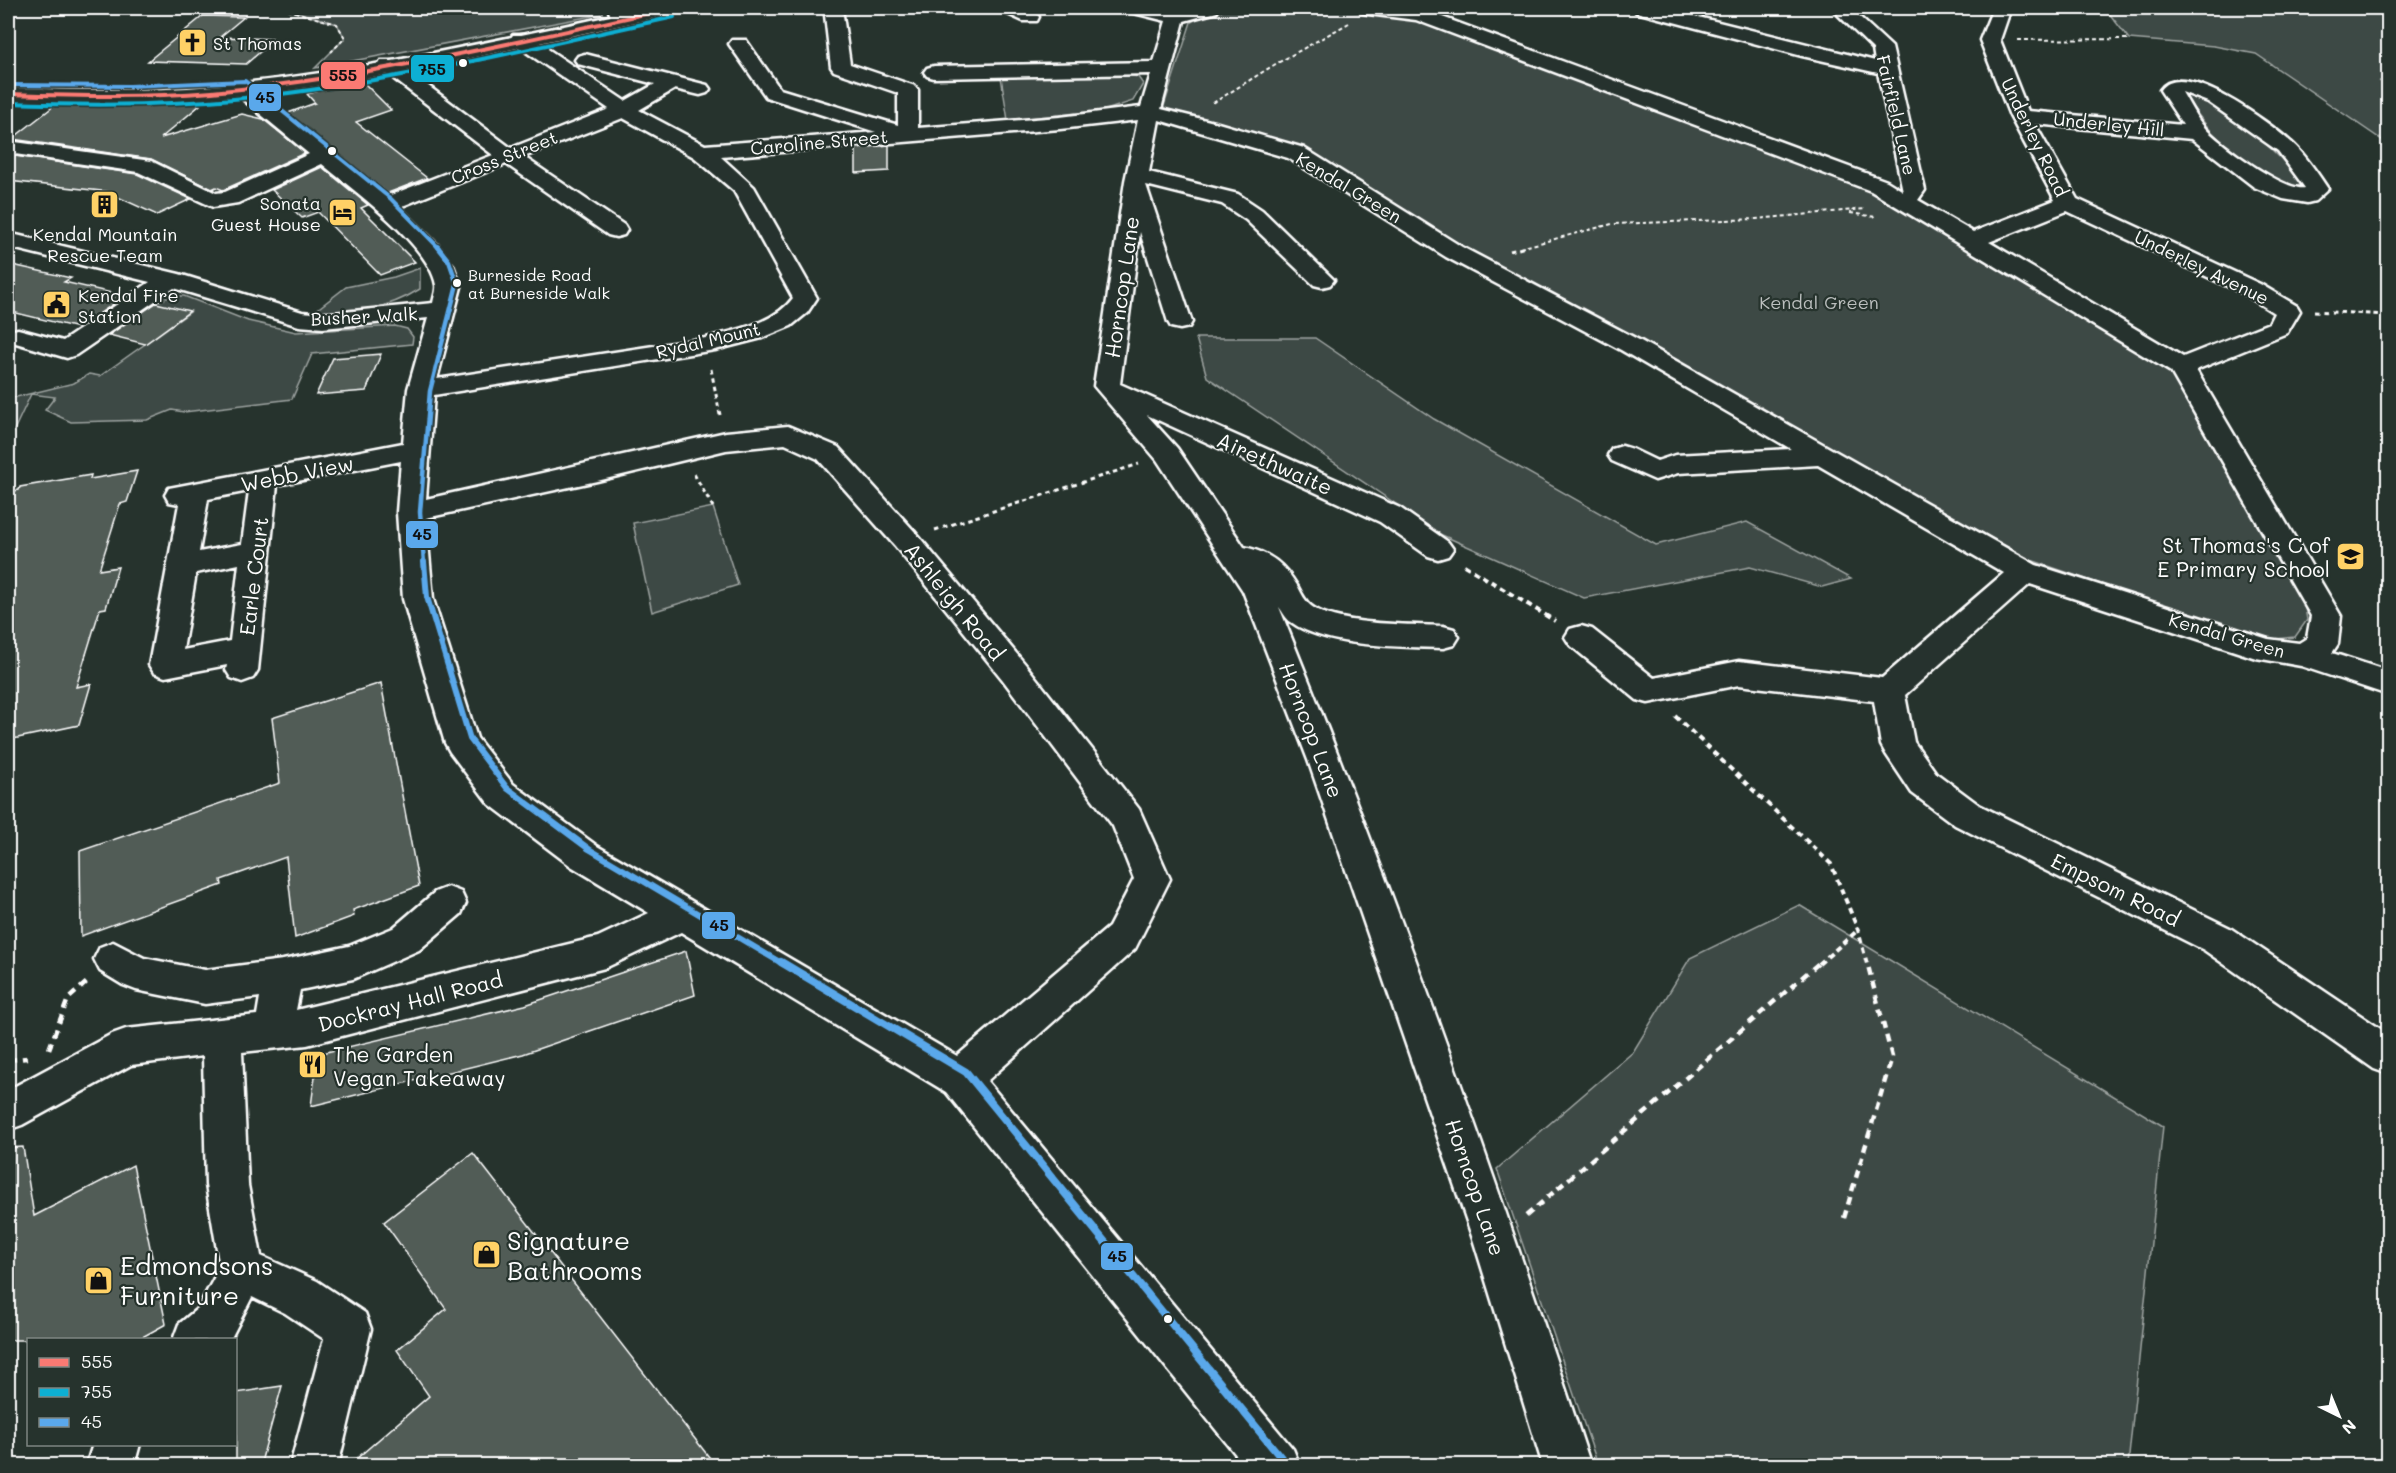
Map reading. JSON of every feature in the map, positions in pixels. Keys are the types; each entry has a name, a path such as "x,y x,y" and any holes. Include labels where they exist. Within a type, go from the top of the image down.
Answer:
{"main road":[{"path":"8,94 140,95 242,89 305,80 520,39 618,13 672,8"},
{"path":"1010,8 1030,17"},
{"path":"1137,8 1176,18 1210,8"},
{"name":"Kendal Green","path":"1150,112 1296,153 1454,252 1630,345 2025,572 2267,650 2303,655 2322,644 2326,616 2181,368 1879,186 1426,11 1371,8"},
{"path":"1643,8 1809,52 1885,69"},
{"name":"Fairfield Lane","path":"1840,8 1882,47 1885,69 1914,190 1906,202"},
{"path":"1990,40 2002,8"},
{"path":"739,44 773,93 908,135 908,90 841,67 834,15"},
{"name":"Horncop Lane","path":"1176,18 1150,112 1136,179 1107,386 1167,454 1257,589 1325,760 1496,1242 1567,1466"},
{"path":"520,39 624,110 702,152"},
{"name":"Underley Road","path":"1971,241 2068,203 2020,116 1990,40"},
{"path":"585,60 699,89"},
{"path":"388,65 507,155 616,230"},
{"path":"934,72 1164,68"},
{"name":"Cross Street","path":"385,205 624,110 672,82"},
{"name":"Underley Hill","path":"2020,116 2198,133 2262,182 2291,194 2307,196 2317,189 2285,147 2215,98 2195,89 2180,86 2170,90 2198,133"},
{"path":"242,89 385,205 430,250 441,265 449,287 421,388 411,512 418,599 462,743 501,794 584,856 960,1078 1276,1466"},
{"name":"Caroline Street","path":"702,152 1060,123 1150,112"},
{"path":"12,141 143,166 213,200 230,198 325,155"},
{"name":"Rydal Mount","path":"421,388 706,345 753,333 782,321 798,308 805,298 743,187 702,152"},
{"path":"1180,322 1136,179 1230,199 1254,215 1322,280"},
{"name":"Underley Avenue","path":"2068,203 2252,289 2288,311 2278,328 2181,368"},
{"name":"Busher Walk","path":"8,240 171,279 298,319 323,321 444,309"},
{"path":"18,336 67,350 171,279"},
{"name":"Airethwaite","path":"1107,386 1390,515 1438,549"},
{"name":"Ashleigh Road","path":"411,512 726,441 788,435 828,453 905,539 1014,672 1126,819 1152,879 1122,938 960,1078"},
{"name":"Webb View","path":"182,566 187,493 416,449"},
{"path":"1622,455 1655,471 1675,464 1824,456"},
{"name":"Earle Court","path":"182,566 165,665 243,661 264,480"},
{"path":"182,566 256,551"},
{"path":"1234,555 1252,557 1271,569 1300,614 1323,625 1385,634 1443,637"},
{"path":"1581,637 1648,691 1739,673 1888,691 2025,572"},
{"path":"2303,655 2388,683"},
{"name":"Empsom Road","path":"1888,691 1898,745 1924,783 1967,815 2217,939 2388,1056"},
{"path":"113,959 136,973 205,987 283,977 353,963 406,939 448,903"},
{"name":"Dockray Hall Road","path":"8,1111 126,1047 307,1027 605,952 683,914"},
{"path":"273,1030 283,977"},
{"path":"197,1338 214,1324 242,1270 227,1185 222,1036"},
{"path":"242,1270 301,1297 349,1329 314,1466"},
{"path":"110,1466 116,1446"}],"path":[{"path":"281,8 337,24 345,38 305,80"},
{"path":"1185,121 1371,8"},
{"path":"1990,40 2129,39"},
{"path":"1500,254 1612,224 1822,214 1906,202"},
{"path":"2288,311 2388,315"},
{"path":"706,345 726,441"},
{"path":"682,452 714,507"},
{"path":"905,539 1055,493 1167,454"},
{"path":"1438,549 1581,637"},
{"path":"1648,691 1831,864 1858,930 1892,1057 1844,1218"},
{"path":"1496,1242 1858,930"},
{"path":"48,1055 49,1045 68,999 113,959"}],"green space":[{"path":"284,8 603,8 603,14 315,68 345,38 337,24"},
{"name":"Kendal Green","path":"1237,8 1328,8 1425,21 1870,191 2169,370 2188,389 2304,602 2307,620 2295,637 2275,639 2231,629 2031,560 1634,339 1481,261 1298,151 1163,109 1191,22 1208,13"},
{"path":"2105,8 2388,8 2388,81 2379,81 2388,85 2388,144 2256,54 2214,46 2129,39"},
{"path":"1119,73 1138,77 1143,84 1133,101 1106,110 1008,120 1001,77"},
{"path":"2186,94 2216,104 2246,126 2298,176 2300,184 2297,188 2288,186 2266,174 2222,142 2200,117 2186,98"},
{"path":"420,268 420,289 407,297 370,309 315,311 346,287 394,277"},
{"path":"172,296 184,296 248,321 296,332 395,326 407,329 413,337 412,344 312,354 292,399 184,412 172,410 147,420 71,422 45,410 55,397 31,394 8,443 8,399 74,383 89,374 100,376 190,312 153,303"},
{"path":"1196,338 1315,338 1434,419 1656,545 1747,522 1851,579 1822,587 1750,567 1584,598 1442,535 1207,377"},
{"path":"713,507 738,585 652,612 633,523"},
{"path":"1799,905 2163,1126 2128,1465 1598,1465 1497,1169 1633,1052 1690,958"}],"building":[{"path":"203,16 244,17 220,37 275,39 246,64 148,61"},
{"path":"362,81 391,110 356,122 427,178 388,193 288,113 315,103 307,94"},
{"path":"188,102 200,105 161,138 242,114 263,119 305,153 223,190 216,187 212,189 151,159 12,139 54,106"},
{"path":"889,145 889,171 856,173 856,148"},
{"path":"8,155 137,174 191,199 157,215 109,193 111,192 8,181"},
{"path":"322,167 368,205 361,208 415,262 380,275 318,212 302,218 272,190"},
{"name":"Kendal Fire Station","path":"8,264 71,278 64,282 125,296 78,328 8,311"},
{"path":"156,303 190,311 145,344 109,335"},
{"path":"381,354 366,391 316,395 333,358"},
{"path":"137,471 127,502 120,504 99,570 118,567 106,608 100,609 76,687 91,684 79,725 8,740 8,492 19,490 20,487 91,475 90,479"},
{"path":"381,683 419,886 353,910 354,916 295,938 286,857 221,880 222,885 81,936 80,851 280,783 272,718"},
{"path":"686,951 695,995 523,1054 311,1106 318,1054 525,1005"},
{"path":"23,1147 34,1216 133,1165 166,1324 141,1338 8,1340 8,1148"},
{"path":"473,1153 716,1466 348,1466 429,1396 397,1350 446,1309 384,1222"},
{"path":"282,1386 260,1466 236,1466 237,1393"}],"transit line":[{"name":"555","path":"8,94 161,95 270,86 443,57 672,8"},
{"name":"755","path":"8,103 161,104 271,95 387,78 674,17"},
{"name":"45","path":"8,85 130,86 245,81 391,199 437,245 449,261 457,284 430,391 420,512 427,597 470,739 507,788 589,849 966,1072 1283,1460"}],"place":[{"name":"St Thomas","path":"192,43"},
{"name":"Kendal Mountain Rescue Team","path":"105,205"},
{"name":"Sonata Guest House","path":"342,213"},
{"name":"Burneside Road at Burneside Walk","path":"457,283"},
{"name":"Kendal Fire Station","path":"57,305"},
{"name":"St Thomas's C of E Primary School","path":"2351,556"},
{"name":"The Garden Vegan Takeaway","path":"312,1065"},
{"name":"Signature Bathrooms","path":"486,1255"},
{"name":"Edmondsons Furniture","path":"99,1280"}]}
